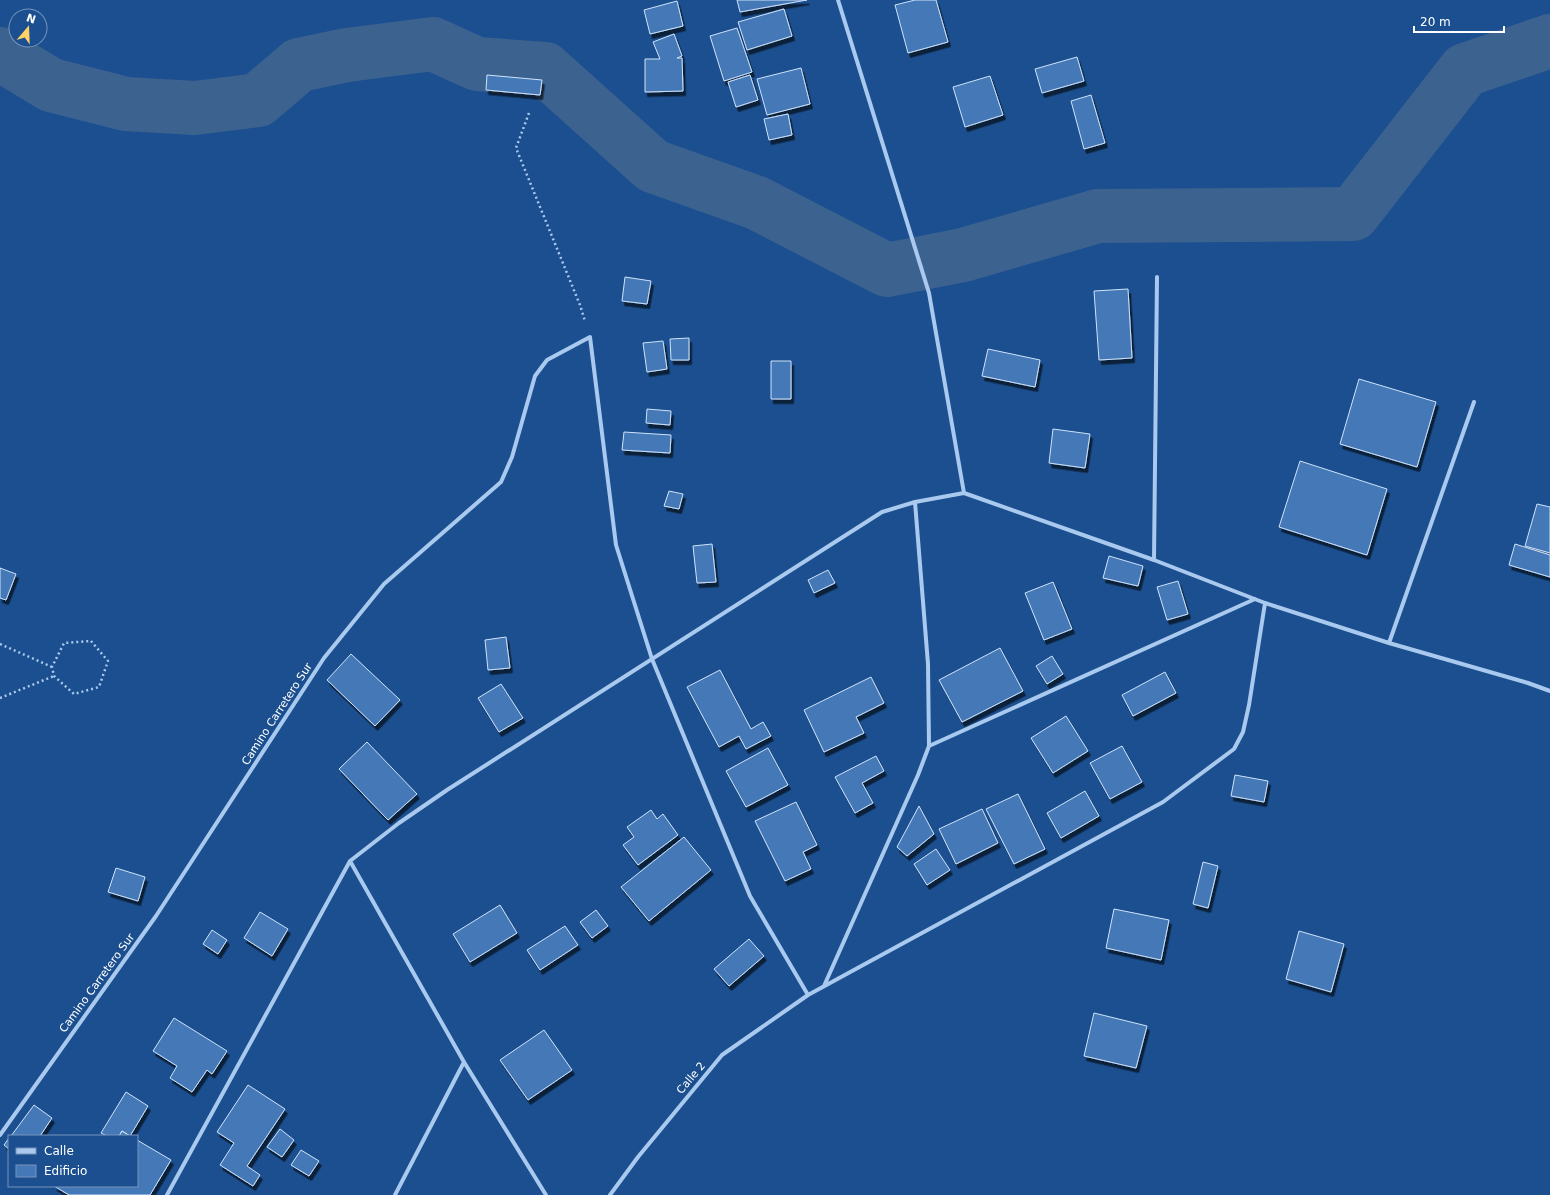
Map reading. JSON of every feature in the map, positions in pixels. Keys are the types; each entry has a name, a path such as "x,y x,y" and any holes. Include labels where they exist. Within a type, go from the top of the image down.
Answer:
{"street":[{"path":"838,0 929,293 964,493"},
{"path":"1154,560 1157,277"},
{"path":"590,337 616,545 652,659 750,896 808,995"},
{"name":"Camino Carretero Sur","path":"0,1135 156,916 324,658 384,584 501,482 512,456 535,376 547,360 590,337"},
{"path":"1389,643 1474,402"},
{"path":"167,1195 350,861 399,823 447,790 882,512 915,502 964,493 1154,560 1265,603 1389,643 1528,683 1550,691"},
{"path":"824,987 918,775 928,746 928,664 915,502"},
{"path":"928,746 1255,599"},
{"name":"Calle 2","path":"610,1195 638,1157 722,1055 808,995 1163,802 1234,749 1243,732 1249,705 1265,603"},
{"path":"350,861 464,1062 546,1195"},
{"path":"395,1195 464,1062"}],"path":[{"path":"529,113 516,148 580,305 590,337"},
{"path":"91,640 108,661 99,687 74,694 54,676 52,667 64,643 91,640"},
{"path":"0,644 52,667"},
{"path":"0,698 54,676"}],"building":[{"path":"737,0 807,0 740,12"},
{"path":"915,0 936,0 948,42 908,53 895,5"},
{"path":"677,1 683,26 650,34 644,10"},
{"path":"784,9 792,36 747,50 738,22"},
{"path":"737,28 752,72 724,81 710,36"},
{"path":"674,34 682,56 677,58 682,58 683,91 645,92 645,59 660,59 653,42"},
{"path":"1077,57 1084,81 1042,93 1035,69"},
{"path":"801,68 810,104 767,115 757,79"},
{"path":"487,75 542,80 540,95 486,90"},
{"path":"750,75 758,100 736,107 728,82"},
{"path":"990,76 1003,115 965,127 953,87"},
{"path":"1091,95 1105,143 1084,149 1071,101"},
{"path":"788,114 792,135 769,140 764,119"},
{"path":"625,277 651,281 647,304 622,301"},
{"path":"1128,289 1132,358 1099,360 1094,291"},
{"path":"689,338 689,360 671,360 670,339"},
{"path":"663,341 667,369 647,372 643,343"},
{"path":"988,349 1040,360 1035,387 982,376"},
{"path":"771,361 791,361 791,399 771,399"},
{"path":"1359,379 1436,402 1417,467 1340,444"},
{"path":"647,409 671,411 670,425 646,423"},
{"path":"1053,429 1090,434 1085,468 1049,463"},
{"path":"624,432 671,435 670,453 622,450"},
{"path":"1300,461 1387,489 1367,555 1279,527"},
{"path":"669,491 683,494 679,509 664,506"},
{"path":"1537,504 1550,507 1550,553 1525,546"},
{"path":"712,544 716,582 697,583 693,546"},
{"path":"1515,544 1550,555 1550,577 1509,565"},
{"path":"1109,556 1143,566 1138,586 1103,578"},
{"path":"0,568 16,574 6,600 0,598"},
{"path":"828,570 835,583 814,593 808,580"},
{"path":"1178,581 1188,614 1167,620 1157,587"},
{"path":"1053,582 1072,629 1044,640 1025,593"},
{"path":"506,637 510,668 488,670 485,640"},
{"path":"1000,648 1023,691 962,722 939,680"},
{"path":"351,654 400,700 375,726 327,680"},
{"path":"1052,656 1063,674 1047,684 1036,666"},
{"path":"720,670 751,729 763,722 771,736 746,749 739,736 719,747 687,687"},
{"path":"1165,672 1176,693 1133,716 1122,695"},
{"path":"871,677 884,703 856,717 864,733 824,752 804,710"},
{"path":"501,684 523,718 499,732 478,698"},
{"path":"1066,716 1088,751 1053,773 1031,738"},
{"path":"367,742 417,794 388,820 339,769"},
{"path":"1122,746 1142,782 1110,799 1090,763"},
{"path":"768,748 788,785 746,807 726,771"},
{"path":"876,756 884,771 862,783 873,803 855,813 835,777"},
{"path":"1235,775 1268,781 1264,802 1231,796"},
{"path":"1085,791 1099,816 1061,838 1047,813"},
{"path":"1018,794 1045,849 1014,864 986,809"},
{"path":"796,802 817,845 803,852 811,869 785,881 755,821"},
{"path":"919,806 934,834 907,856 897,847"},
{"path":"982,809 998,843 956,864 939,829"},
{"path":"651,810 657,819 663,814 678,835 638,865 623,845 634,837 627,827"},
{"path":"684,837 711,870 649,921 621,887"},
{"path":"936,849 950,870 927,885 914,864"},
{"path":"1203,862 1218,866 1208,908 1193,904"},
{"path":"116,868 145,877 138,901 108,892"},
{"path":"500,905 517,933 470,962 453,934"},
{"path":"1114,909 1169,920 1161,960 1106,948"},
{"path":"596,910 608,926 592,938 580,922"},
{"path":"260,912 288,929 272,956 244,938"},
{"path":"565,926 578,945 540,970 527,950"},
{"path":"212,930 227,940 218,954 203,944"},
{"path":"1299,931 1344,944 1331,992 1286,979"},
{"path":"749,939 764,956 729,986 714,969"},
{"path":"1094,1013 1147,1026 1136,1068 1084,1056"},
{"path":"174,1018 227,1051 212,1074 207,1070 192,1092 170,1078 177,1066 153,1051"},
{"path":"544,1030 572,1070 528,1100 500,1060"},
{"path":"248,1085 285,1109 247,1166 260,1175 253,1186 220,1165 234,1143 217,1132"},
{"path":"126,1092 148,1106 131,1135 122,1131 120,1135 105,1135 101,1133"},
{"path":"34,1105 52,1118 41,1135 12,1135"},
{"path":"280,1129 294,1140 282,1157 267,1147"},
{"path":"122,1131 128,1135 120,1135"},
{"path":"8,1139 8,1148 4,1145"},
{"path":"138,1141 171,1160 150,1195 69,1195 56,1187 138,1187"},
{"path":"301,1150 319,1161 309,1176 291,1165"}],"waterway":[{"path":"0,54 51,85 126,104 195,108 258,100 299,65 347,55 433,44 477,64 545,69 653,166 757,203 887,270 963,255 1098,216 1353,214 1465,70 1550,41"}]}
